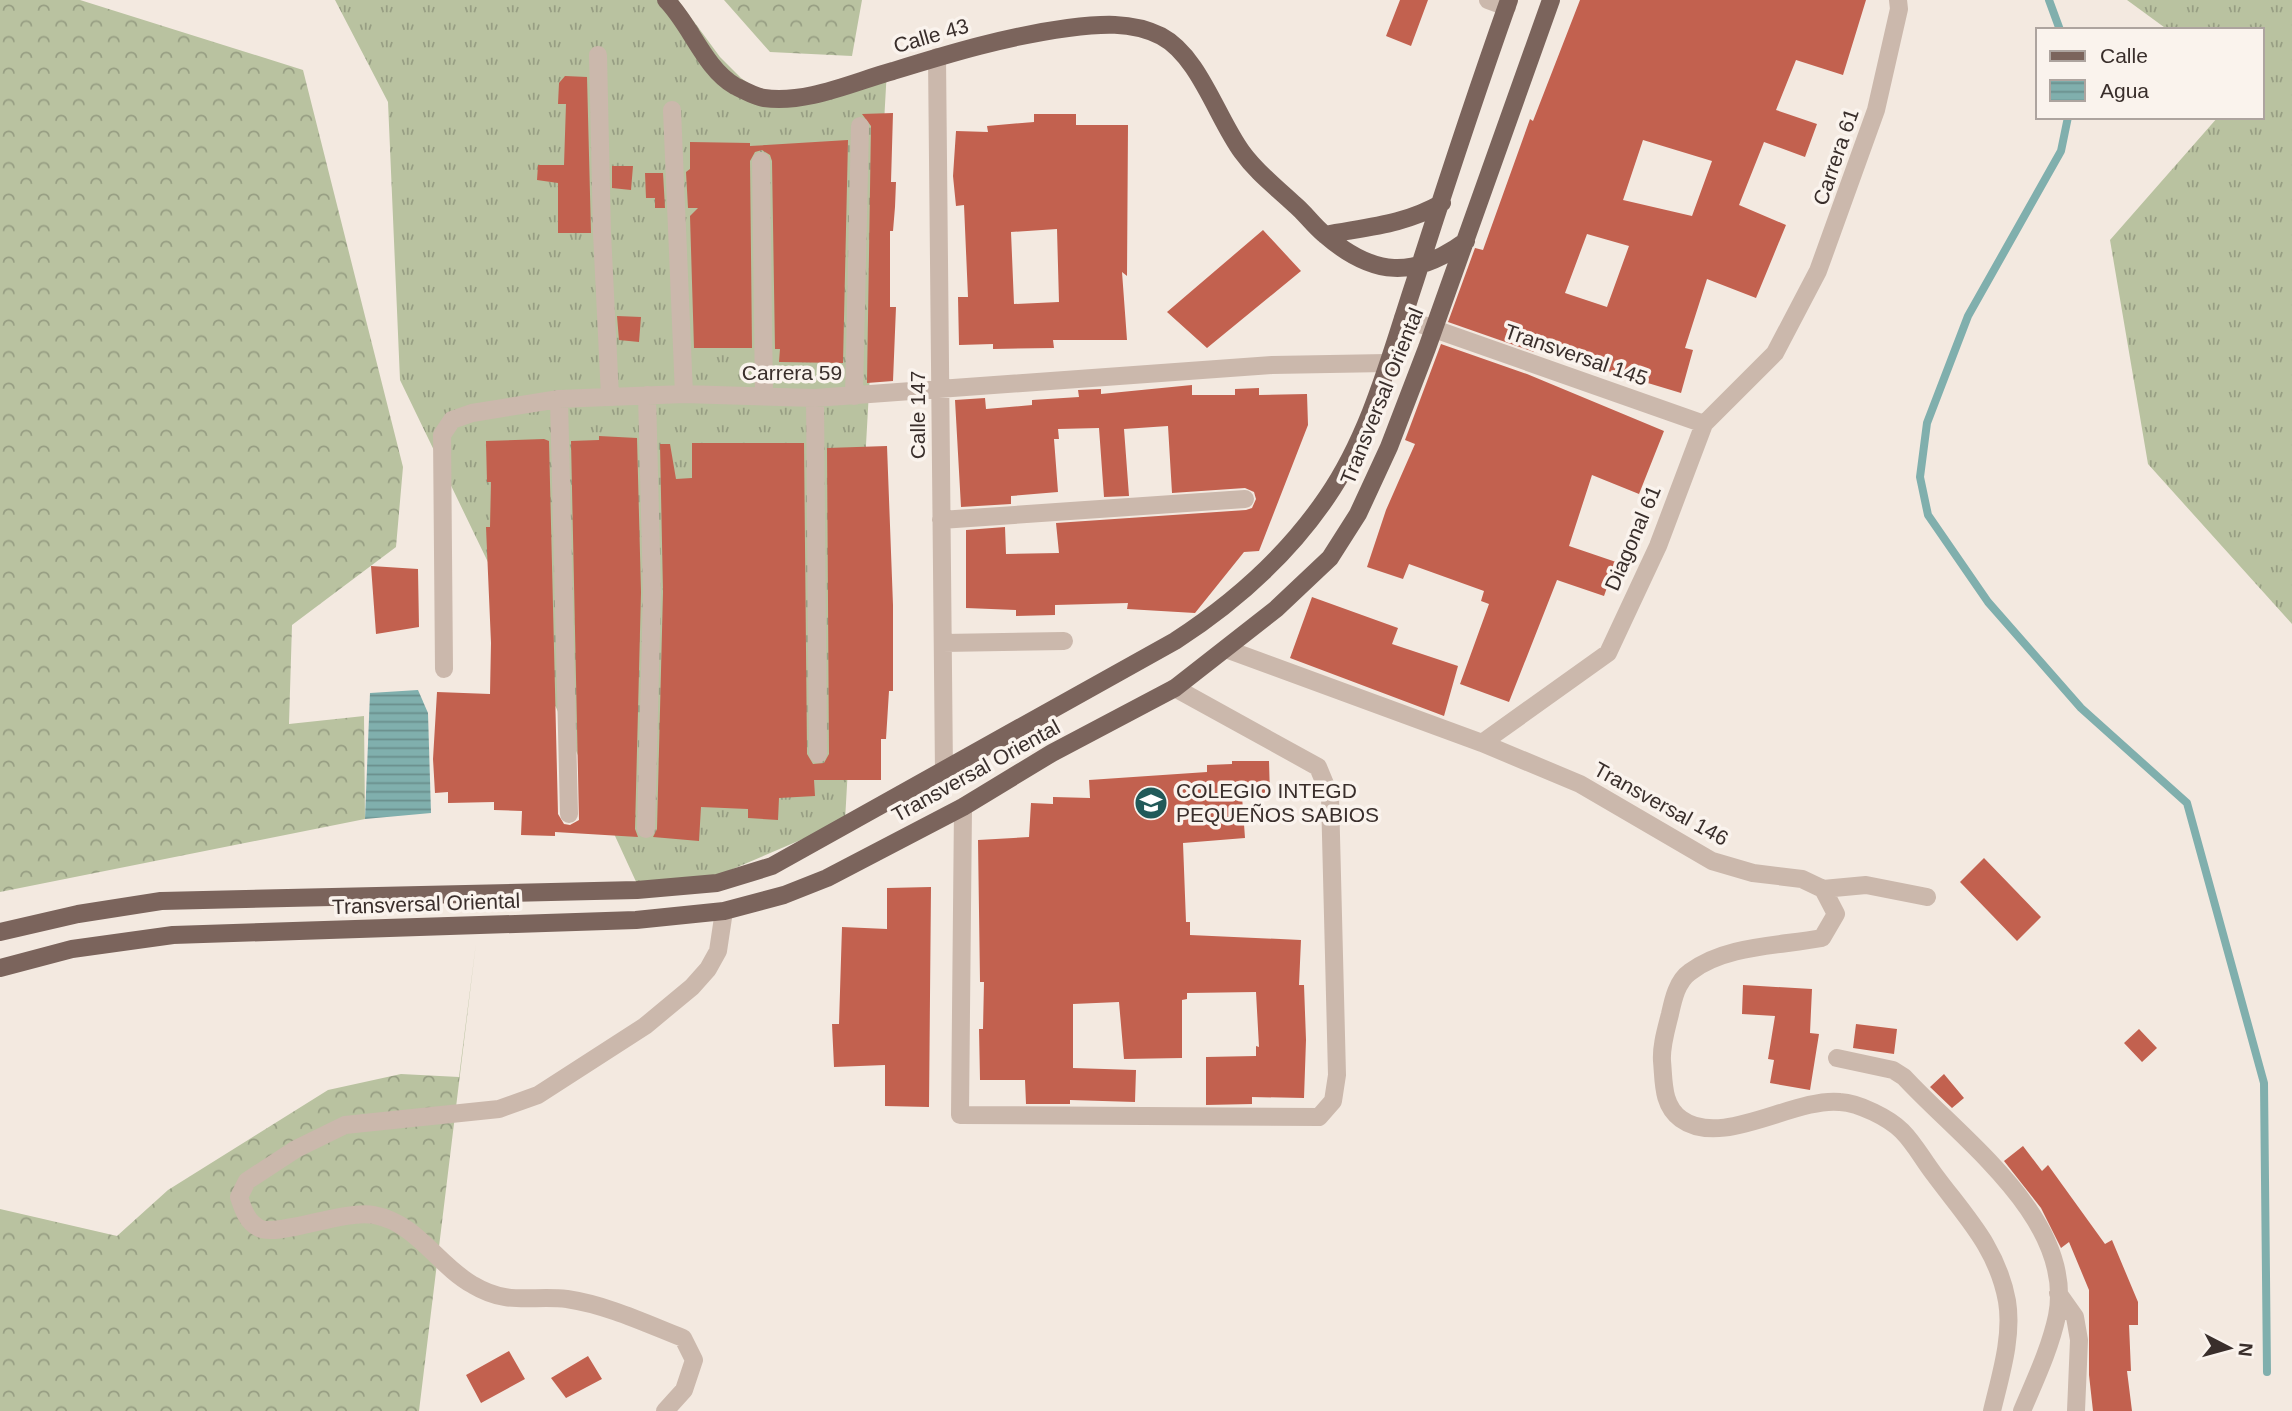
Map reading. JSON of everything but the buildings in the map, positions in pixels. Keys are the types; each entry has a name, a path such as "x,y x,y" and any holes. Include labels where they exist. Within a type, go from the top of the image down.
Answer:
{"main road":[{"name":"Calle 43","path":"666,0 688,24 712,64 733,85 764,98 822,93 937,57 1021,35 1101,24 1132,26 1162,37 1188,59 1241,152 1264,180 1294,204 1325,235 1377,267 1398,270 1419,267 1445,256 1466,240"},
{"name":"Transversal Oriental","path":"0,968 72,949 173,935 636,920 724,911 785,895 827,878 963,807 1052,753 1175,688 1276,609 1330,558 1358,514 1389,447 1434,329 1550,0"},
{"name":"Transversal Oriental","path":"0,932 78,914 160,901 638,890 717,883 772,866 944,773 1175,641 1216,614 1260,577 1302,531 1336,482 1371,411 1508,4"},
{"path":"1325,235 1390,225 1418,217 1442,203"}],"street":[{"path":"1488,0 1508,4"},
{"name":"Carrera 61","path":"1791,320 1818,271 1876,110 1899,9 1898,0"},
{"path":"598,55 602,233 610,396"},
{"name":"Calle 147","path":"937,57 944,773"},
{"path":"672,110 684,394"},
{"path":"854,396 860,126"},
{"path":"761,161 764,396"},
{"name":"Transversal 145","path":"1403,318 1704,424"},
{"name":"Diagonal 61","path":"1482,743 1608,653 1658,546 1704,424 1775,353 1791,320"},
{"name":"Carrera 59","path":"444,669 442,435 452,420 472,413 559,399 610,396 684,394 815,398 1272,365 1387,363"},
{"path":"646,829 652,592 648,395"},
{"path":"815,398 818,754"},
{"path":"559,399 569,814"},
{"path":"941,520 1245,499"},
{"path":"943,643 1064,640"},
{"name":"Transversal 146","path":"1226,649 1482,743 1580,784 1712,861 1753,873 1802,879 1823,888"},
{"path":"963,807 960,1115 1319,1117 1333,1101 1337,1075 1330,796 1318,767 1175,688"},
{"path":"1927,897 1866,885 1823,888 1836,914 1822,938 1723,955 1688,973 1675,994 1661,1054 1665,1100 1681,1120 1706,1128 1748,1124 1799,1106 1840,1101 1863,1108 1900,1129 1962,1206 1997,1267 2007,1302 2008,1330 1992,1411"},
{"path":"664,1411 684,1390 694,1360 683,1338 603,1307 564,1299 512,1300 474,1286 447,1267 402,1224 373,1214 327,1217 272,1231 259,1228 245,1216 239,1197 247,1181 296,1149 345,1125 499,1109 538,1095 645,1026 692,987 708,969 718,951 724,911"},
{"path":"1836,1058 1893,1070 1904,1077 1991,1163 2042,1230 2058,1277 2057,1315 2046,1352 2022,1411"},
{"path":"2058,1293 2075,1317 2079,1340 2076,1411"}],"green space":[{"path":"0,0 80,0 303,70 403,467 396,547 292,625 289,724 364,716 365,819 0,892"},
{"path":"335,0 678,0 720,57 741,78 765,95 793,93 887,69 845,821 714,877 638,886 515,618 400,380 388,102"},
{"path":"724,0 862,0 852,56 770,52"},
{"path":"2127,0 2292,0 2292,624 2148,464 2110,240 2216,119 2264,119 2264,28 2165,28"},
{"path":"476,943 419,1411 0,1411 0,1209 117,1236 168,1190 328,1090 401,1074 459,1077"}],"water":[{"path":"418,690 428,713 431,813 365,819 370,693"}],"waterway":[{"path":"2049,0 2059,28"},
{"path":"2068,119 2061,151 1968,316 1927,423 1920,477 1928,515 1988,602 2081,708 2187,803 2264,1083 2267,1372"}],"place":[{"name":"COLEGIO INTEGD PEQUEÑOS SABIOS","path":"1151,803"}]}
